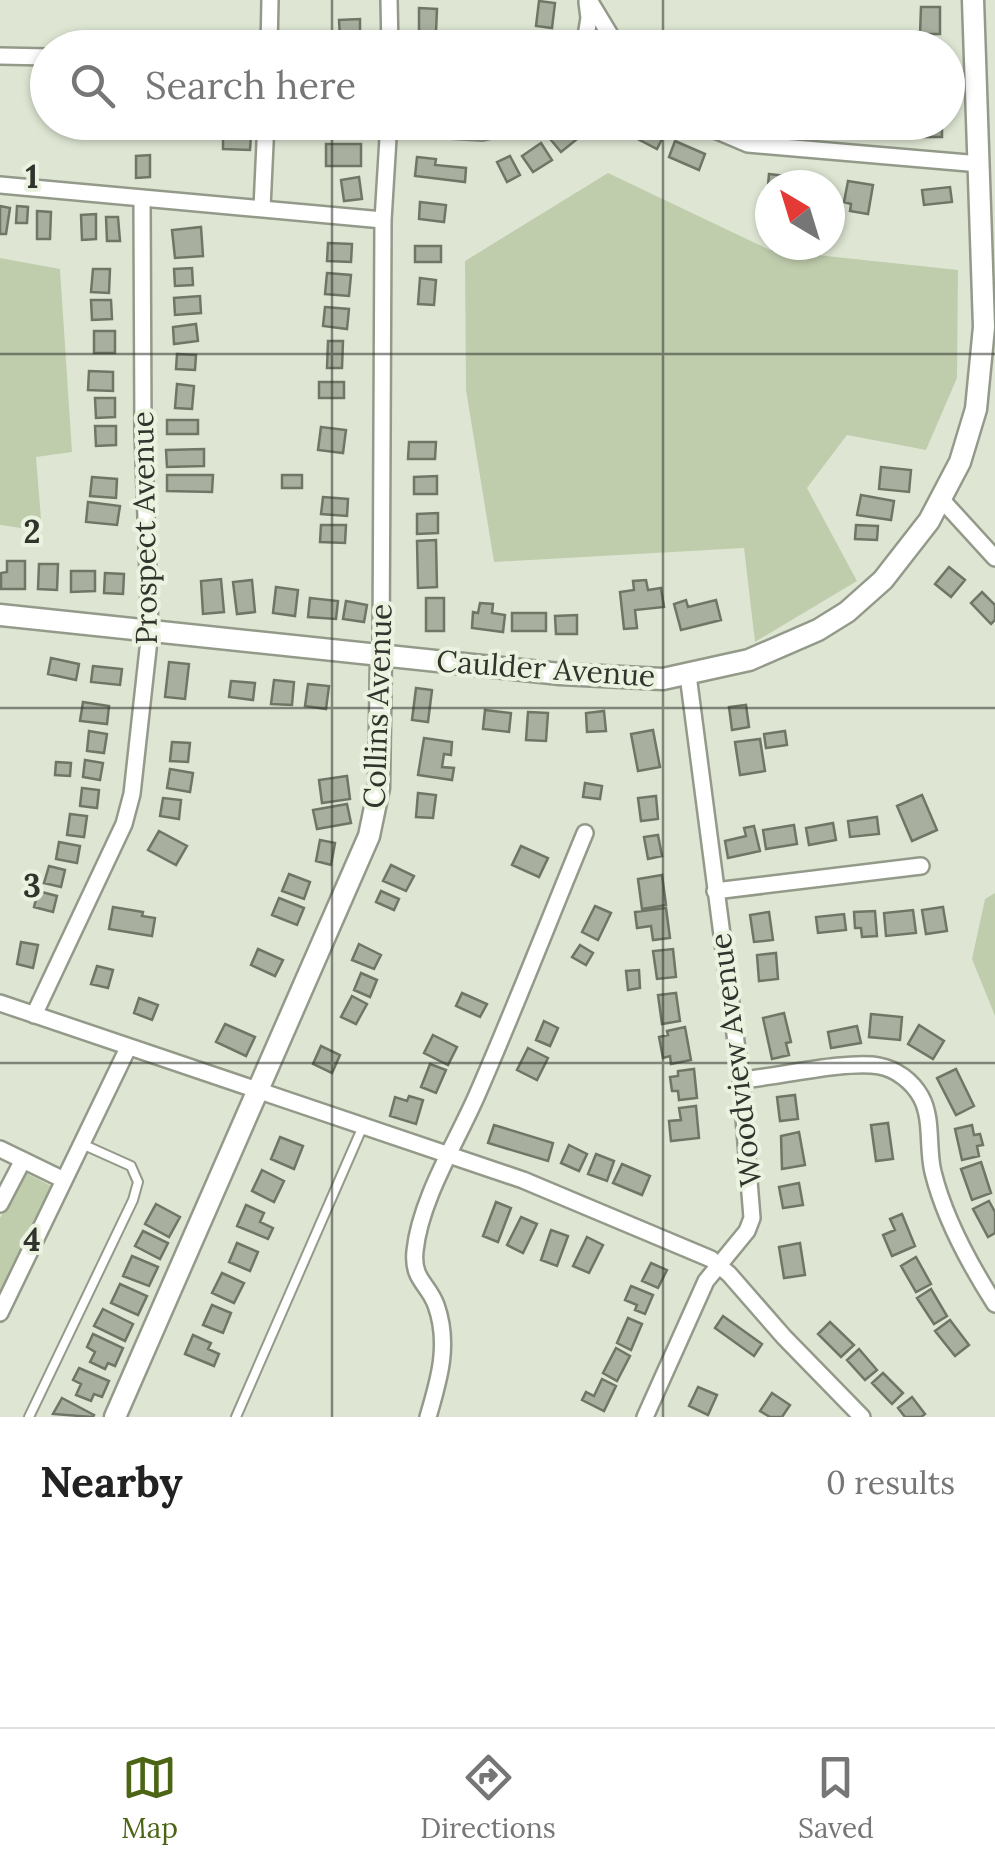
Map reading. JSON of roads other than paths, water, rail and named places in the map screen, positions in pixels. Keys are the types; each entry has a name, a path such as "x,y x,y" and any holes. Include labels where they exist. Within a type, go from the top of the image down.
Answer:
{"street":[{"path":"269,30 270,0"},
{"path":"389,0 390,30"},
{"path":"587,30 588,0"},
{"path":"588,0 607,30"},
{"name":"Caulder Avenue","path":"0,615 611,678 662,679 779,648 847,612 900,562 942,500 969,436 980,382 984,327 985,174 973,0"},
{"path":"0,56 30,57"},
{"path":"262,208 265,140"},
{"name":"Collins Avenue","path":"115,1417 372,824 380,788 383,220 388,140"},
{"path":"739,140 985,174"},
{"path":"0,185 383,220"},
{"name":"Prospect Avenue","path":"34,1015 129,809 150,630 143,450 142,198"},
{"path":"942,500 995,558"},
{"name":"Woodview Avenue","path":"646,1417 696,1300 718,1264 748,1231 752,1218 741,1080 688,675"},
{"path":"428,1417 441,1371 443,1341 436,1303 417,1278 415,1250 428,1205 585,833"},
{"path":"715,891 921,866"},
{"path":"0,1003 558,1194 691,1249 718,1264 862,1417"},
{"path":"0,1313 128,1048"},
{"path":"741,1080 871,1065 904,1077 922,1098 926,1111 938,1188 995,1304"},
{"path":"0,1149 64,1180"},
{"path":"0,1204 23,1160"}],"lane":[{"path":"236,1417 362,1126"},
{"path":"28,1417 79,1316 138,1182 130,1166 82,1144"}]}
